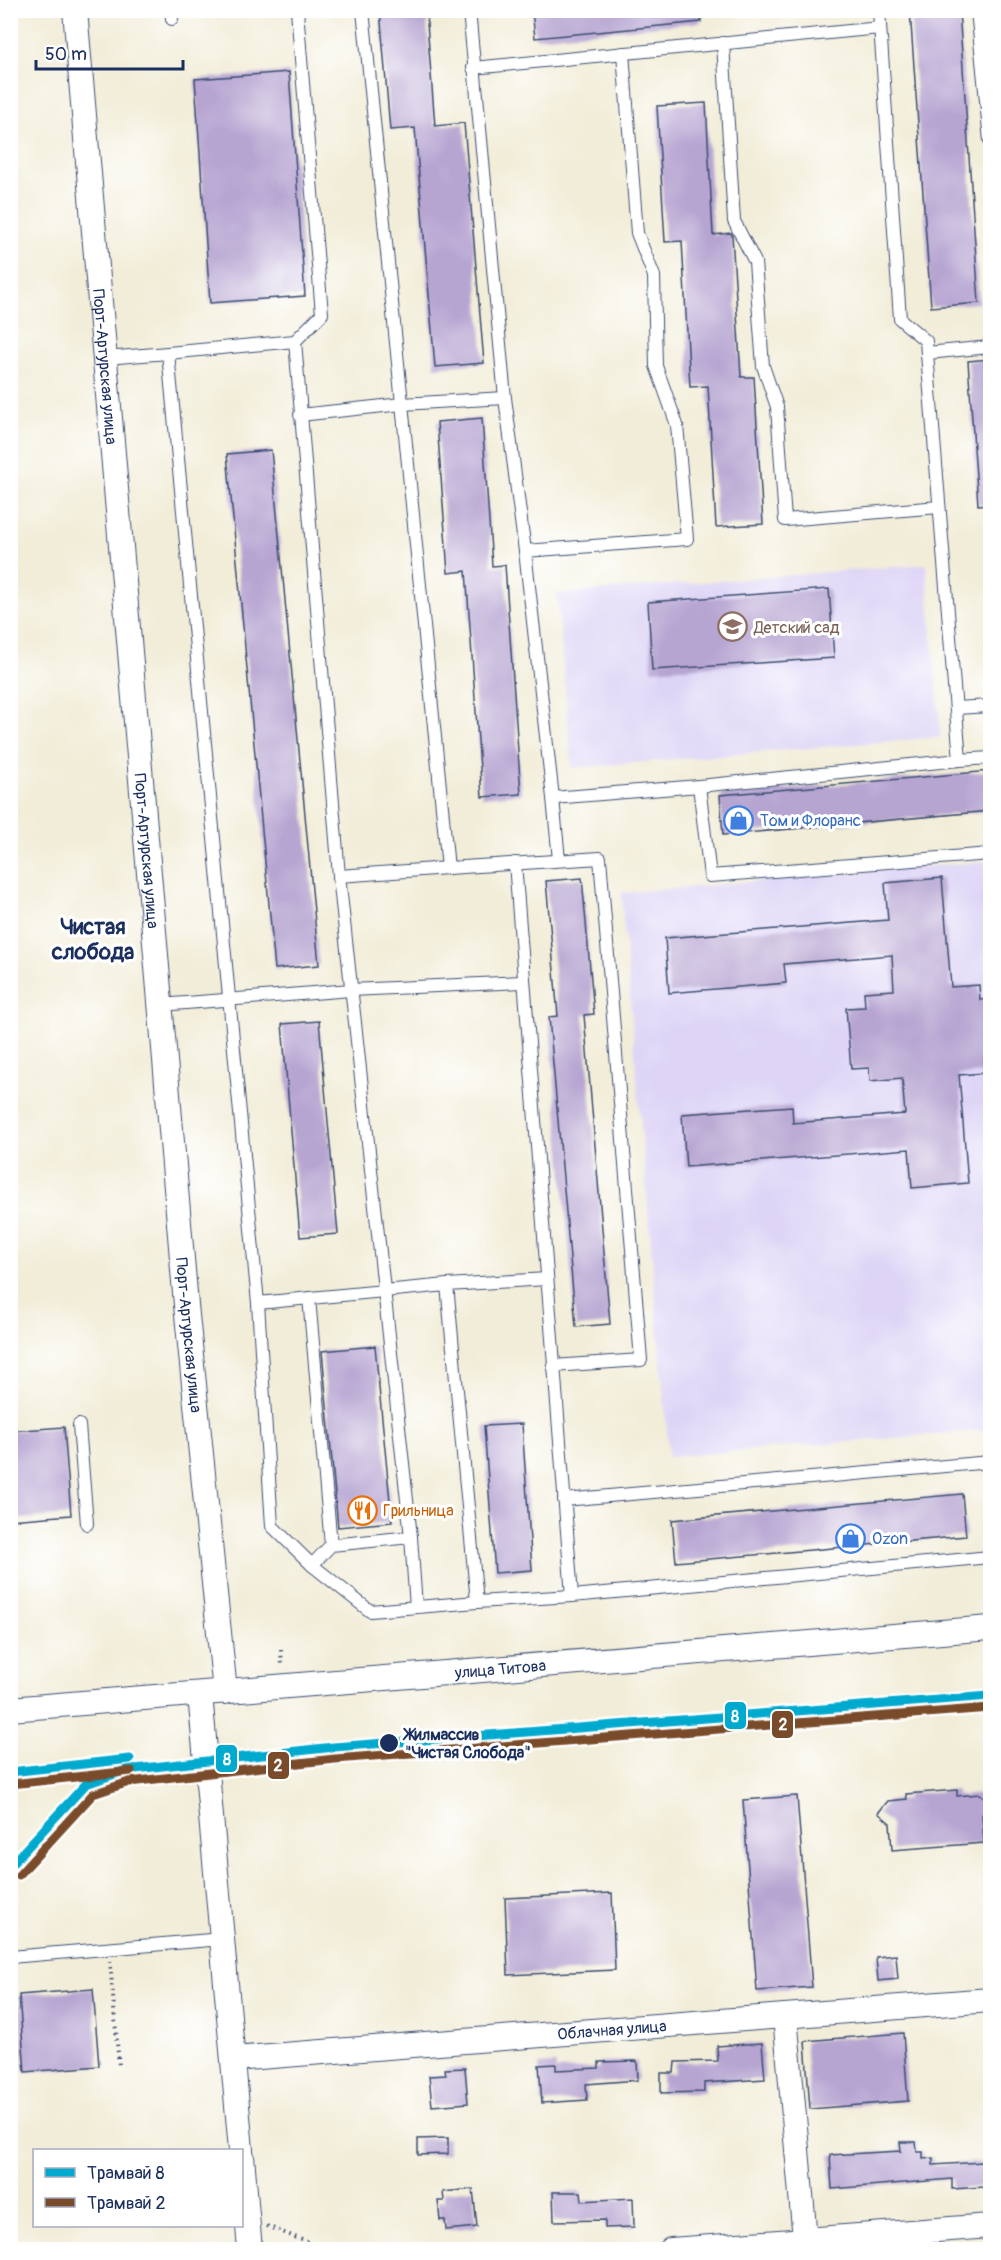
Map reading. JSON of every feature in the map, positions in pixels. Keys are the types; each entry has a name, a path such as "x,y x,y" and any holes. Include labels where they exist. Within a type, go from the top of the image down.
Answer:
{"street":[{"name":"Порт-Артурская улица","path":"75,10 186,1305 225,1692"},
{"name":"улица Титова","path":"10,1709 990,1628"},
{"path":"200,1694 241,2149"},
{"name":"Облачная улица","path":"233,2059 990,2000"},
{"path":"785,2016 806,2244"},
{"path":"243,2168 250,2250"},
{"path":"671,2250 806,2244 990,2226"}],"lane":[{"path":"105,358 295,341 322,314 297,10"},
{"path":"363,10 447,868"},
{"path":"469,10 505,398 525,551 559,860"},
{"path":"879,10 900,319 926,341 960,760"},
{"path":"977,10 990,141"},
{"path":"474,68 880,28"},
{"path":"723,43 734,221 754,262 763,366 777,407 785,520 939,507"},
{"path":"525,551 687,539 676,425 656,366 654,276 637,233 623,53"},
{"path":"295,341 339,876 411,1537 416,1607"},
{"path":"927,353 990,347"},
{"path":"168,353 258,1303 272,1526 312,1565 370,1611 572,1596 990,1557"},
{"path":"300,415 402,404 505,398"},
{"path":"956,708 990,706"},
{"path":"553,798 990,758"},
{"path":"699,786 710,876 990,854"},
{"path":"339,876 600,858 641,1360 553,1366"},
{"path":"514,863 572,1596"},
{"path":"160,1005 351,990 522,982"},
{"path":"258,1303 447,1285 547,1279"},
{"path":"447,1285 477,1602"},
{"path":"309,1298 331,1545"},
{"path":"78,1425 87,1524"},
{"path":"564,1500 990,1462"},
{"path":"312,1565 331,1545 411,1537"},
{"path":"10,1957 222,1939"}],"path":[{"path":"281,1650 282,1666"},
{"path":"109,1948 119,2066"},
{"path":"247,2218 327,2250"}],"shaded area":[{"path":"926,564 941,737 572,768 557,594"},
{"path":"990,861 990,1430 669,1457 621,893"}],"building":[{"path":"380,10 426,10 435,126 464,123 484,363 435,367 415,128 390,130"},
{"path":"532,10 701,10 701,22 535,38"},
{"path":"910,10 959,10 979,303 931,307"},
{"path":"289,72 305,296 210,303 195,79"},
{"path":"706,103 713,235 731,233 732,235 741,377 754,377 763,524 716,527 708,386 690,387 682,241 665,242 657,106"},
{"path":"990,359 990,504 978,505 968,361"},
{"path":"482,418 492,566 505,565 521,794 482,797 466,571 448,573 437,422"},
{"path":"271,450 319,965 275,969 227,454"},
{"path":"829,589 834,658 652,670 648,602"},
{"path":"990,771 990,811 723,835 720,795"},
{"path":"582,878 594,1014 584,1015 610,1324 576,1327 549,1017 558,1016 546,881"},
{"path":"942,878 951,987 979,985 980,1000 990,999 990,1060 984,1061 985,1073 959,1075 968,1183 912,1188 909,1149 686,1167 682,1114 792,1106 793,1123 905,1114 902,1078 870,1081 869,1068 851,1069 846,1008 865,1007 864,992 894,990 892,955 784,964 786,983 669,993 665,938 888,920 885,883"},
{"path":"319,1021 338,1234 300,1237 282,1024"},
{"path":"375,1346 392,1522 338,1527 322,1351"},
{"path":"522,1424 532,1570 495,1573 484,1426"},
{"path":"64,1427 71,1515 10,1520 10,1431"},
{"path":"962,1494 966,1536 676,1562 672,1520"},
{"path":"957,1790 957,1796 980,1794 990,1802 982,1815 984,1843 892,1850 890,1823 878,1813 888,1801 907,1799 906,1794"},
{"path":"797,1796 812,1987 757,1991 743,1800"},
{"path":"612,1893 615,1970 508,1975 505,1898"},
{"path":"896,1955 898,1979 878,1981 876,1957"},
{"path":"93,1989 99,2066 25,2072 19,1995"},
{"path":"903,2033 908,2101 810,2109 805,2041"},
{"path":"762,2043 765,2079 704,2083 704,2092 661,2093 661,2073 674,2073 675,2062 718,2061 717,2046"},
{"path":"637,2061 638,2080 586,2084 587,2100 542,2103 539,2065 556,2064 556,2070 599,2068 599,2062"},
{"path":"465,2068 468,2103 432,2106 429,2076 446,2075 445,2069"},
{"path":"448,2138 448,2154 418,2155 418,2139"},
{"path":"900,2142 916,2142 917,2152 923,2152 923,2159 933,2158 933,2165 982,2162 984,2187 952,2189 952,2179 832,2189 830,2155 901,2151"},
{"path":"473,2189 477,2227 446,2230 445,2220 440,2220 438,2201 444,2201 443,2192"},
{"path":"553,2192 581,2192 582,2201 633,2198 634,2227 605,2228 605,2220 554,2221"}],"tram line":[{"name":"8","path":"10,1866 86,1784 126,1770 334,1747 990,1696"},
{"name":"2","path":"19,1875 93,1794 129,1782 335,1759 990,1708"},
{"name":"8","path":"10,1772 130,1759"},
{"name":"2","path":"11,1784 131,1771"}],"place":[{"name":"Детский сад","path":"733,627"},
{"name":"Том и Флоранс","path":"739,820"},
{"name":"Грильница","path":"362,1510"},
{"name":"Ozon","path":"851,1538"},
{"name":"Жилмассив \"Чистая Слобода\"","path":"389,1743"}],"district":[{"name":"Чистая слобода","path":"93,938"}]}
